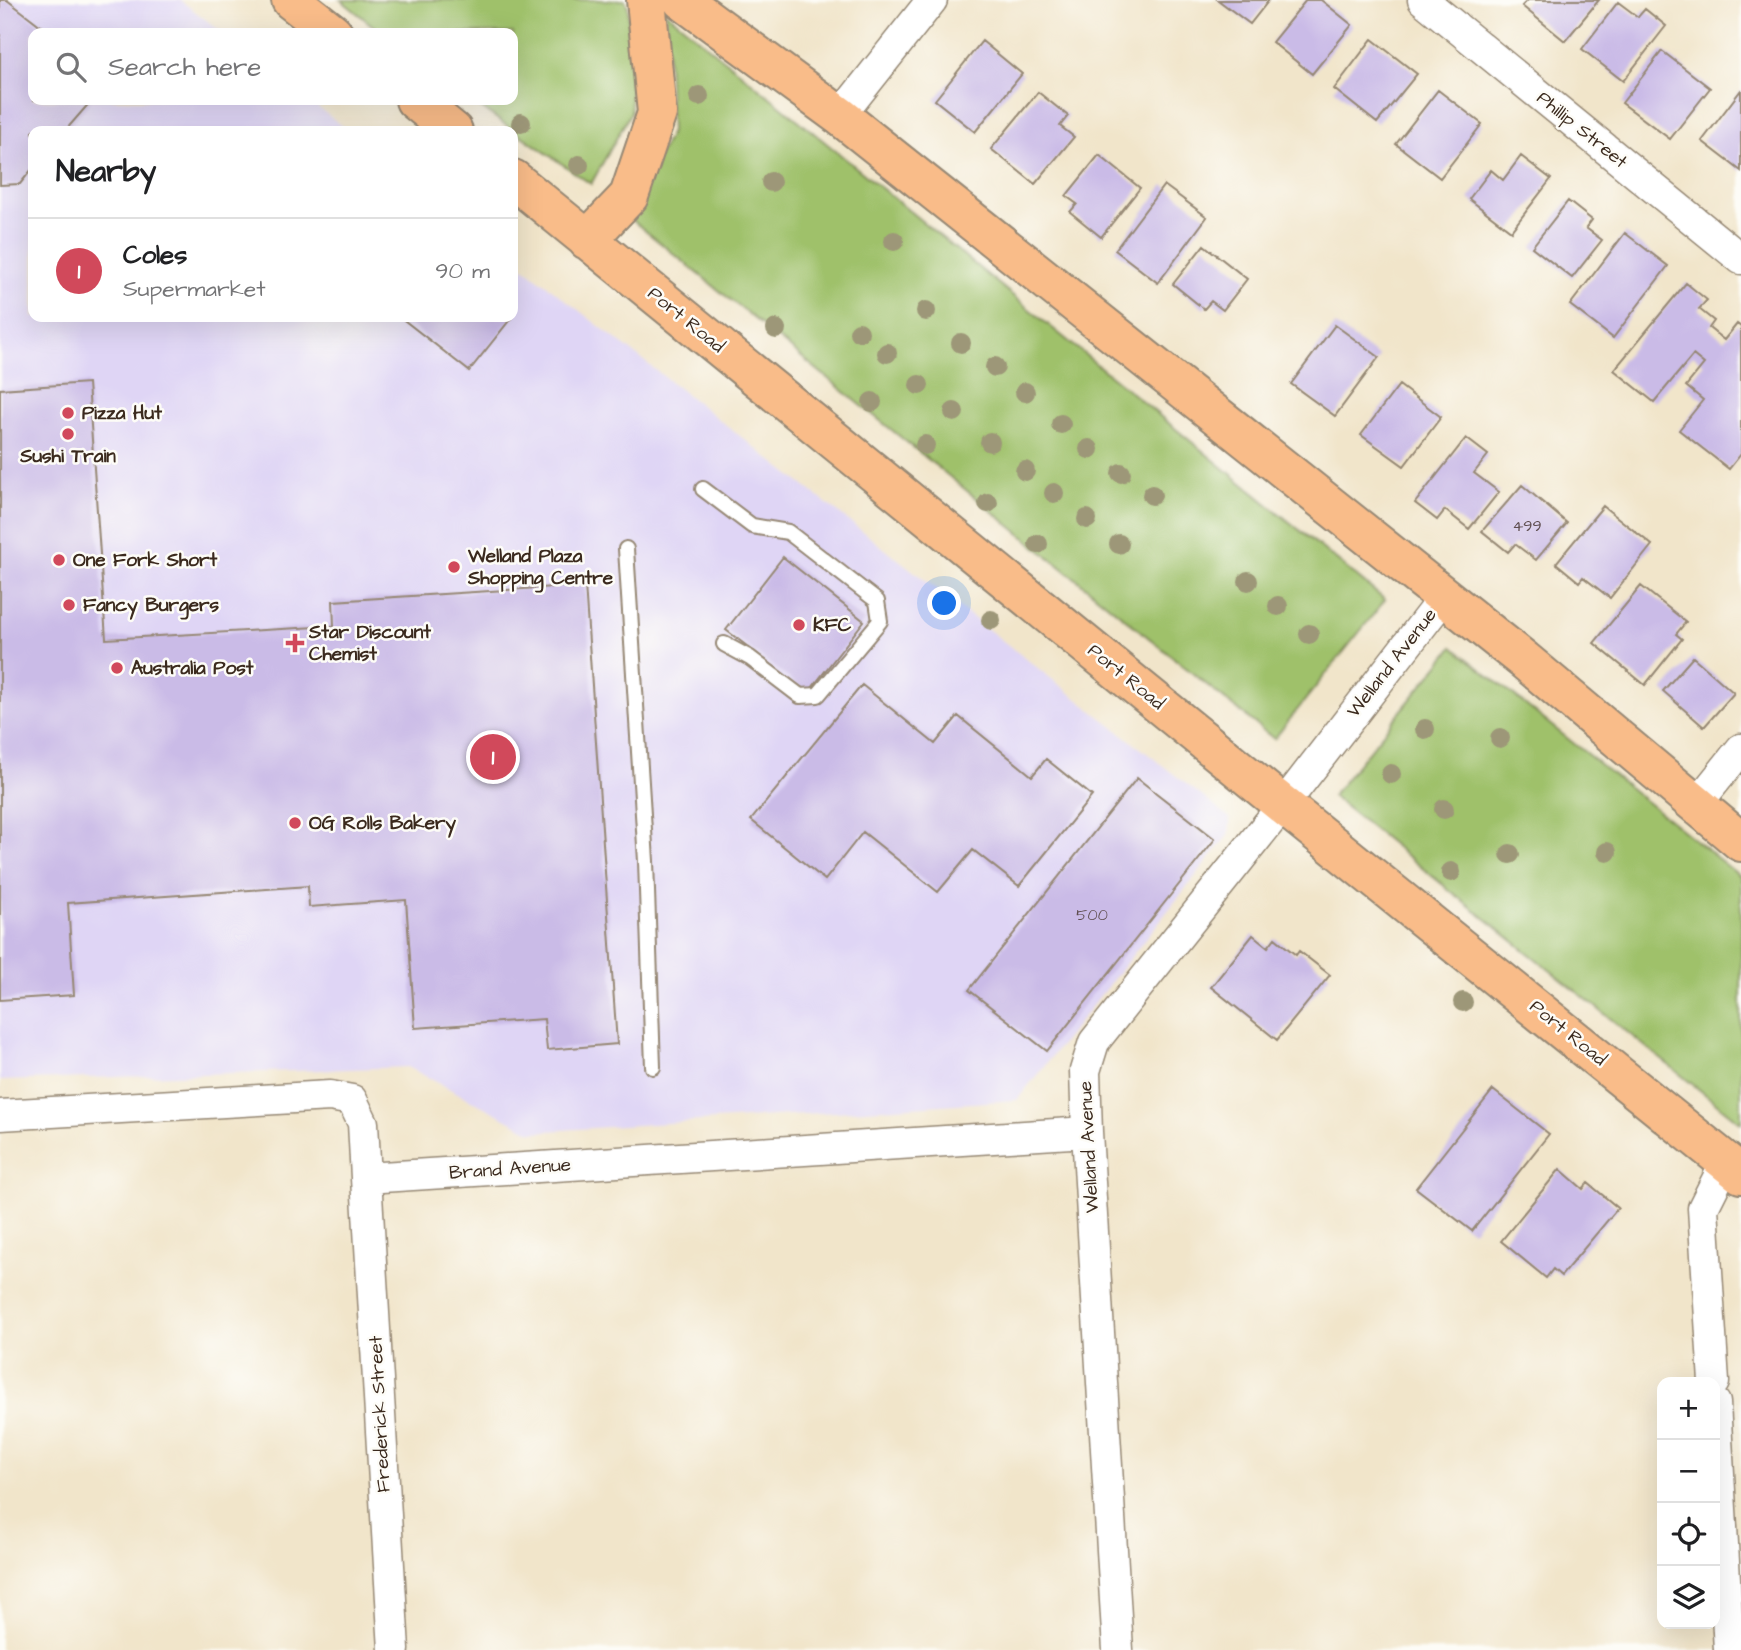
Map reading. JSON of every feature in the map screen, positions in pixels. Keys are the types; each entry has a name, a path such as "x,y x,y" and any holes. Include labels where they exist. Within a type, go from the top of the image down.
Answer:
{"highway":[{"path":"292,0 327,28"},
{"path":"587,240 629,196 657,113 646,0"},
{"path":"682,0 840,116 1524,660 1741,842"},
{"path":"421,105 447,126"},
{"name":"Port Road","path":"518,183 1734,1168"}],"street":[{"path":"840,116 932,0"},
{"name":"Phillip Street","path":"1423,0 1741,259"},
{"name":"Welland Avenue","path":"1118,1650 1085,1071 1094,1042 1444,597"},
{"path":"1696,806 1741,749"},
{"path":"0,1115 330,1096 352,1100 363,1123 366,1178"},
{"name":"Brand Avenue","path":"366,1178 1087,1132"},
{"path":"1714,1377 1703,1208 1734,1168"},
{"name":"Frederick Street","path":"366,1178 394,1650"},
{"path":"1717,1440 1729,1650"}],"lane":[{"path":"703,489 752,526 788,532 877,601 880,621 818,695 800,696 750,658 723,644"},
{"path":"626,549 646,861 653,1067"}],"shaded area":[{"name":"Welland Plaza Shopping Centre","path":"0,0 180,0 216,28 28,28 28,105 315,105 342,126 28,126 28,322 518,322 518,263 1230,818 1229,834 1017,1100 532,1132 408,1067 0,1081"}],"green space":[{"path":"341,0 625,0 628,7 631,112 591,184 518,133 518,126 507,126 477,105 518,105 518,28 376,28"},
{"path":"666,12 1385,600 1274,739 627,216 671,132"},
{"path":"1453,647 1741,877 1741,1123 1332,796"}],"building":[{"path":"0,0 7,0 43,28 28,28 28,105 88,105 69,126 28,126 28,174 20,184 0,185"},
{"path":"1218,0 1269,0 1250,24"},
{"path":"1306,0 1321,0 1352,25 1312,74 1272,42"},
{"path":"1528,0 1599,0 1565,41 1522,6"},
{"path":"1618,2 1638,17 1645,9 1666,26 1623,81 1582,49"},
{"path":"1372,39 1417,74 1377,123 1334,89"},
{"path":"982,41 1022,74 975,132 935,100"},
{"path":"1662,51 1710,88 1670,139 1622,103"},
{"path":"1438,90 1482,124 1440,178 1396,144"},
{"path":"1741,90 1741,171 1702,141"},
{"path":"1038,92 1068,116 1060,126 1074,137 1035,184 991,149"},
{"path":"1099,155 1140,188 1101,237 1070,212 1077,204 1066,196"},
{"path":"1521,156 1551,179 1511,231 1469,199 1491,170 1503,180"},
{"path":"1164,185 1207,217 1158,283 1115,250"},
{"path":"1568,201 1592,220 1586,228 1602,240 1572,278 1532,247"},
{"path":"1625,233 1668,266 1613,338 1570,305"},
{"path":"1204,245 1247,279 1223,310 1211,301 1204,309 1173,284"},
{"path":"1686,283 1707,300 1699,309 1714,321 1709,328 1724,340 1737,324 1741,327 1741,454 1729,469 1679,430 1703,400 1686,386 1704,364 1693,355 1654,402 1614,370"},
{"path":"406,322 508,322 469,371"},
{"path":"1335,325 1379,357 1335,416 1291,384"},
{"name":"Welland Plaza Shopping Centre","path":"88,383 106,639 334,626 333,601 585,585 617,1044 547,1050 544,1019 415,1028 406,900 309,907 308,886 68,903 74,995 0,1000 0,389"},
{"path":"1399,385 1441,417 1404,466 1361,435"},
{"path":"1466,438 1488,455 1474,473 1499,492 1469,529 1445,510 1437,520 1415,503"},
{"path":"1522,485 1567,523 1536,560 1515,544 1508,552 1482,531"},
{"path":"1603,506 1652,545 1610,598 1583,577 1579,582 1556,563"},
{"path":"783,557 864,621 808,693 726,630"},
{"path":"1641,586 1686,622 1676,634 1682,639 1645,685 1594,643"},
{"path":"1693,657 1734,693 1704,727 1663,691"},
{"path":"862,685 935,744 958,716 1032,776 1046,759 1092,796 1019,886 973,850 938,892 863,832 825,880 751,820"},
{"path":"1137,778 1215,839 1047,1051 969,990"},
{"path":"1253,935 1268,947 1275,938 1296,955 1299,951 1330,975 1277,1040 1211,987"},
{"path":"1493,1090 1549,1134 1472,1231 1416,1188"},
{"path":"1560,1169 1583,1189 1588,1183 1618,1208 1561,1276 1553,1269 1546,1278 1501,1241"}],"place":[{"name":"Pizza Hut","path":"68,413"},
{"name":"Sushi Train","path":"68,434"},
{"name":"One Fork Short","path":"59,560"},
{"name":"Welland Plaza Shopping Centre","path":"454,567"},
{"name":"Fancy Burgers","path":"69,605"},
{"name":"KFC","path":"799,625"},
{"name":"Star Discount Chemist","path":"295,643"},
{"name":"Australia Post","path":"117,668"},
{"name":"Coles","path":"493,757"},
{"name":"OG Rolls Bakery","path":"295,823"}]}
